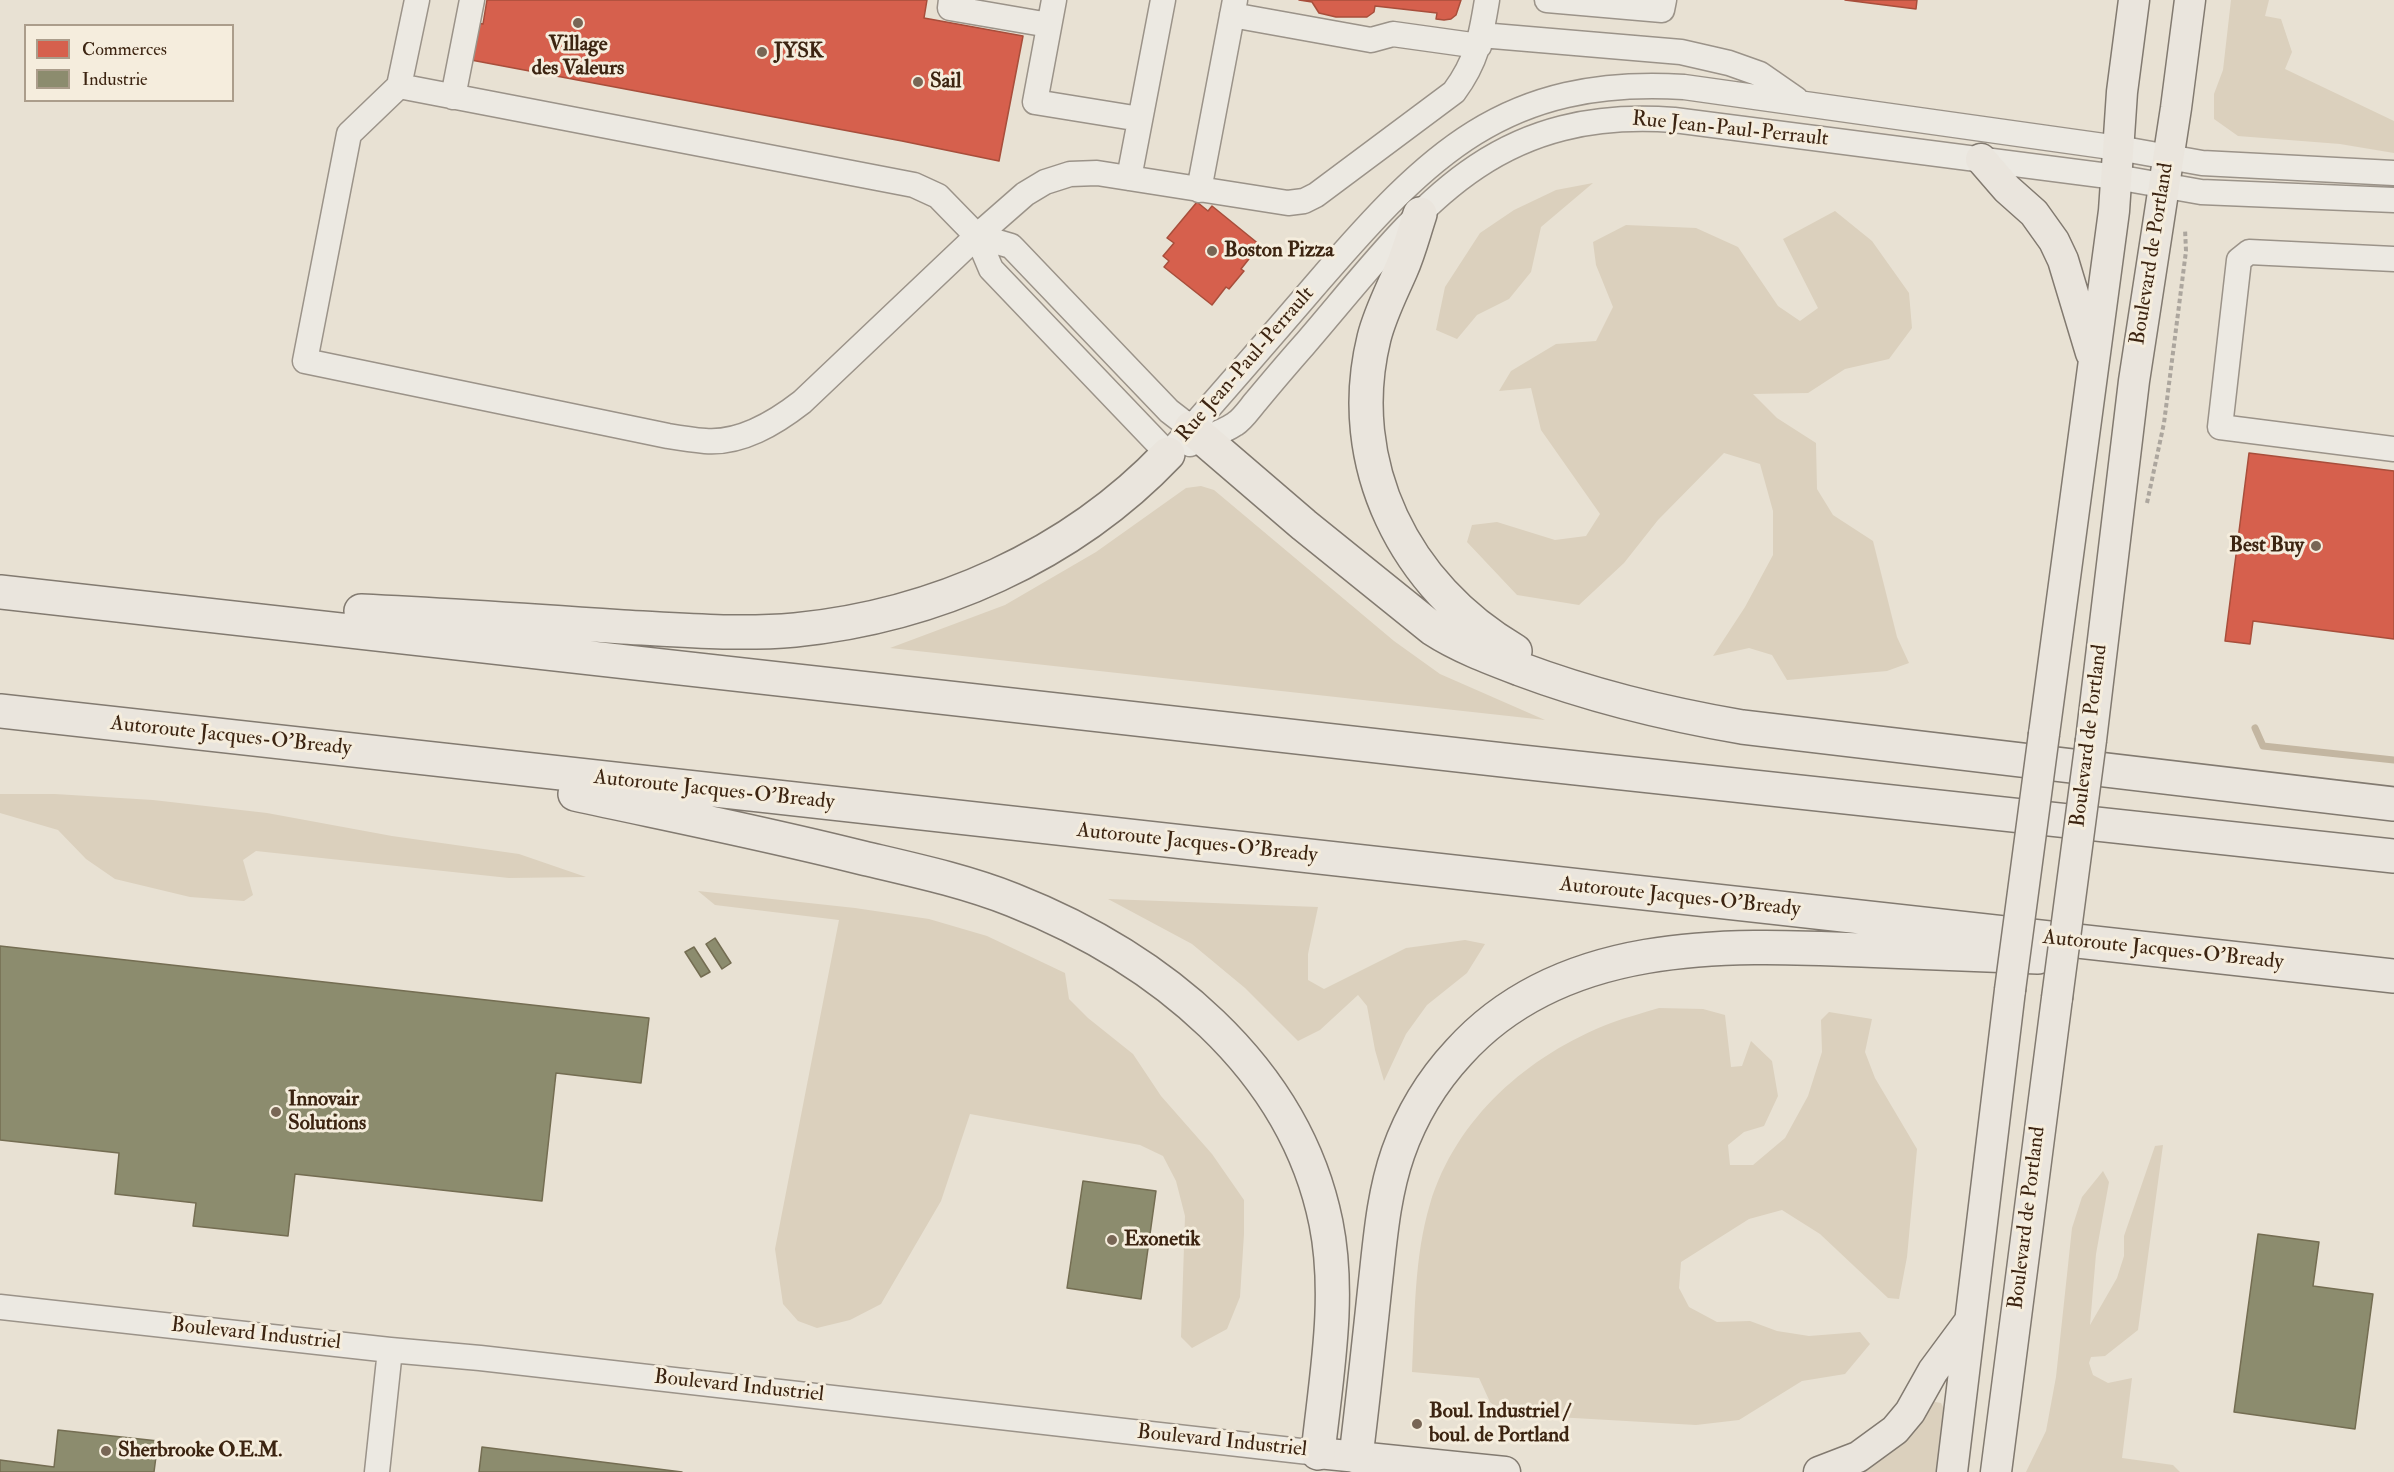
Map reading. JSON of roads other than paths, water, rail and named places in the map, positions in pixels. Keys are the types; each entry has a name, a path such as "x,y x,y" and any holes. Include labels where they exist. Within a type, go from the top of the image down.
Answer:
{"highway":[{"path":"1420,214 1402,268 1378,321 1369,364 1368,434 1386,507 1419,567 1462,614 1490,635 1529,659 1616,700"},
{"path":"1197,433 1398,603 1446,637 1531,673 1616,700 1688,717 1761,729 2394,804"},
{"path":"69,599 376,612 714,632 814,627 856,620 923,603 987,579 1026,561 1098,517 1146,477 1168,454"},
{"path":"0,592 1497,759 2394,856"},
{"name":"Autoroute Jacques-O'Bready","path":"0,711 2394,976"},
{"path":"404,757 802,843 976,887 1032,908 1091,937 1165,985 1216,1027 1260,1077 1295,1133 1315,1181 1326,1223 1333,1283 1332,1323 1318,1453"},
{"path":"1356,1456 1383,1220 1392,1173 1403,1140 1436,1080 1470,1039 1508,1008 1546,986 1587,970 1630,959 1677,952 1767,947 2341,970"}],"main road":[{"name":"Boulevard de Portland","path":"1952,1472 2010,990 2114,211 2122,92 2134,0"},
{"name":"Boulevard de Portland","path":"1996,1472 2091,740 2134,381 2190,0"},
{"path":"1981,159 2007,189 2034,213 2055,241 2063,260 2093,360"},
{"path":"1819,1472 1858,1457 1895,1430 1914,1407 1933,1371 1972,1319"},
{"name":"Boulevard Industriel","path":"1318,1453 1480,1471"}],"street":[{"path":"417,0 399,86 349,134 305,361 668,436 707,441 729,439 780,419 802,402 977,236 1025,194 1045,182 1070,174 1096,173 1288,203 1304,201 1316,195 1454,92 1468,73 1480,40 1487,0"},
{"path":"453,97 472,0"},
{"path":"951,0 950,8 1049,25"},
{"path":"1054,0 1035,102 1140,119"},
{"path":"1129,178 1164,0"},
{"path":"1547,0 1662,10 1664,0"},
{"path":"1199,190 1233,8 1371,40 1393,34 1681,52 1729,63 1760,74 1800,102"},
{"path":"399,86 914,185 938,196 977,236 991,269 1168,454"},
{"name":"Rue Jean-Paul-Perrault","path":"1168,454 1197,433 1386,205 1445,153 1501,117 1526,106 1565,94 1622,86 1684,87 2118,148 2201,192 2394,200"},
{"name":"Rue Jean-Paul-Perrault","path":"1197,433 1236,423 1420,214 1469,170 1506,148 1555,129 1612,119 1674,120 2116,177 2165,171 2202,163 2394,173"},
{"path":"977,236 1014,249 1169,411 1197,433"},
{"path":"2394,259 2248,252 2239,260 2220,427 2394,449"},
{"name":"Boulevard Industriel","path":"0,1307 480,1358 1318,1453"},
{"path":"377,1472 390,1350"}],"waterway":[{"path":"2255,728 2263,746 2394,760"}],"place":[{"name":"Village des Valeurs","path":"578,23"},
{"name":"JYSK","path":"762,52"},
{"name":"Sail","path":"918,82"},
{"name":"Boston Pizza","path":"1212,251"},
{"name":"Best Buy","path":"2316,546"},
{"name":"Innovair Solutions","path":"276,1112"},
{"name":"Exonetik","path":"1112,1240"},
{"name":"Boul. Industriel / boul. de Portland","path":"1417,1424"},
{"name":"Sherbrooke O.E.M.","path":"106,1451"}]}
